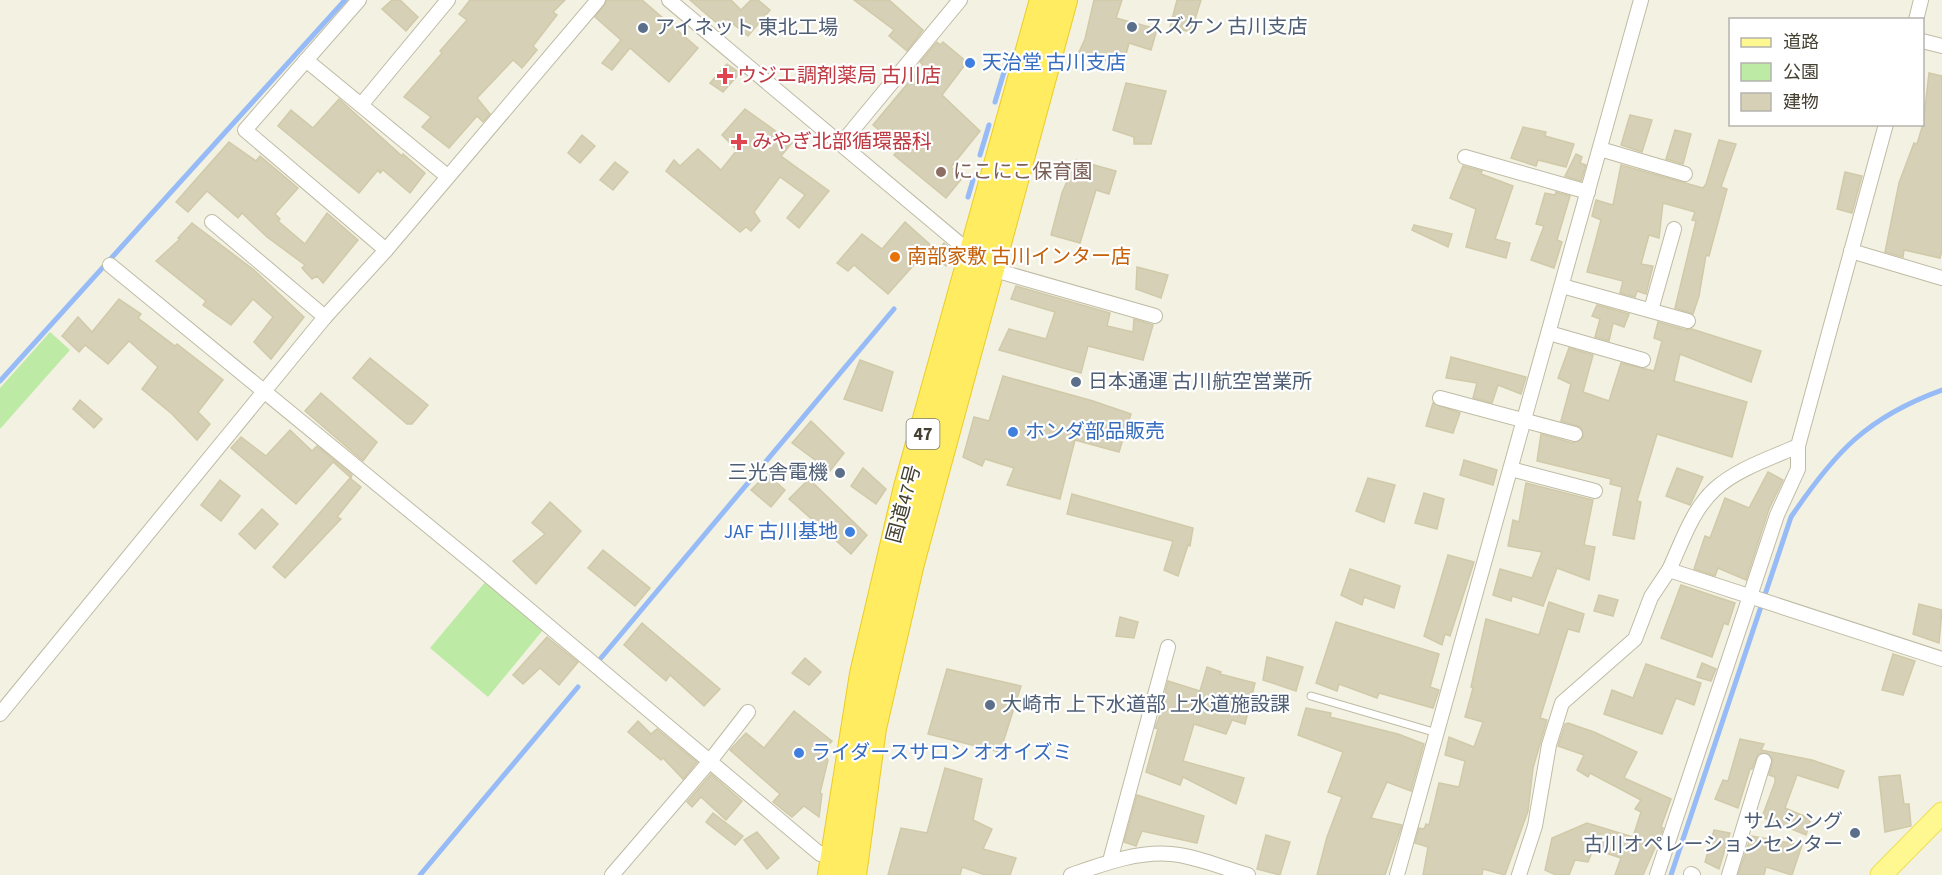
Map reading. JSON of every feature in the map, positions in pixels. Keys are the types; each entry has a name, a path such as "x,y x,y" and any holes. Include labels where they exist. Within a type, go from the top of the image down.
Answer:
{"highway":[{"name":"国道47号","path":"853,875 873,728 1043,0"},
{"name":"国道47号","path":"833,863 862,674 908,488 1065,0"}],"main road":[{"path":"1881,875 1942,813"}],"street":[{"path":"359,0 245,130 386,250"},
{"path":"361,105 448,0"},
{"path":"0,714 325,317 386,250 598,0"},
{"path":"669,0 982,262 1155,316"},
{"path":"841,144 960,0"},
{"path":"1397,875 1641,0"},
{"path":"1916,18 1921,0"},
{"path":"1924,41 1942,46"},
{"path":"306,60 447,176"},
{"path":"1657,875 1760,599 1777,515 1798,469 1798,446 1885,126"},
{"path":"1600,149 1685,174"},
{"path":"1465,158 1588,192"},
{"path":"212,222 325,317"},
{"path":"1651,310 1674,229"},
{"path":"1851,251 1942,276"},
{"path":"110,266 482,570 833,863"},
{"path":"1562,286 1688,321"},
{"path":"1549,333 1644,360"},
{"path":"1440,398 1575,434"},
{"path":"1520,875 1534,826 1550,745 1562,703 1635,639 1651,597 1669,570 1694,515 1715,489 1736,475 1798,446"},
{"path":"1511,469 1595,491"},
{"path":"1669,570 1942,659"},
{"path":"1110,861 1168,647"},
{"path":"612,875 710,761 748,712"},
{"path":"1730,875 1764,761"},
{"path":"1071,875 1110,861 1145,854 1173,854 1248,875"}],"lane":[{"path":"1311,696 1437,733"}],"green space":[{"path":"50,332 70,350 0,429 0,388"},
{"path":"486,581 543,630 488,697 430,648"}],"building":[{"path":"392,0 400,0 418,17 406,31 382,9"},
{"path":"470,0 565,0 553,12 557,15 533,46 537,50 522,68 513,60 477,98 490,114 483,122 477,116 449,148 422,127 431,117 404,97 467,20 459,14"},
{"path":"607,0 642,0 698,48 669,82 630,48 612,70 602,63 621,40 595,17"},
{"path":"690,0 731,0 741,10 751,0 758,0 770,10 748,36 727,19 720,26"},
{"path":"854,0 889,0 923,30 907,51 889,36 894,30"},
{"path":"1094,0 1122,0 1116,18 1157,29 1151,50 1129,43 1123,66 1079,52 1085,39"},
{"path":"1177,0 1201,0 1191,32 1170,27"},
{"path":"937,42 940,45 943,42 967,62 942,95 980,131 951,167 963,177 946,198 894,155 899,147 873,125 923,65 920,62"},
{"path":"727,64 740,73 723,92 710,83"},
{"path":"1929,73 1942,76 1942,251 1940,258 1904,250 1903,257 1885,252 1899,183 1914,143 1917,144 1924,126"},
{"path":"1126,83 1166,91 1151,144 1134,144 1134,137 1113,130"},
{"path":"339,99 402,156 403,154 425,173 410,193 383,170 380,173 378,170 359,193 278,126 291,110 313,128"},
{"path":"745,109 792,143 781,156 829,191 799,228 787,218 805,195 780,177 754,212 760,221 751,231 746,227 740,232 666,171 674,160 680,166 698,149 721,170 737,150 722,135"},
{"path":"1630,115 1652,120 1642,152 1621,145"},
{"path":"1523,127 1546,132 1545,136 1574,144 1566,167 1538,160 1536,166 1511,158"},
{"path":"1675,130 1691,134 1683,164 1666,159"},
{"path":"582,135 595,146 580,163 568,153"},
{"path":"1719,140 1736,144 1721,187 1727,189 1709,256 1706,255 1699,296 1693,314 1675,308 1696,221 1692,220 1695,212 1663,203 1659,238 1649,235 1641,264 1653,266 1646,294 1637,291 1635,297 1620,293 1623,281 1587,272 1601,220 1592,216 1596,200 1613,205 1621,165 1703,188"},
{"path":"229,142 256,161 260,156 298,188 275,214 280,219 278,221 305,244 327,213 358,240 323,283 317,276 312,279 302,268 305,265 267,237 242,213 238,218 207,191 188,212 176,202"},
{"path":"1576,154 1582,157 1580,163 1586,165 1581,181 1565,176"},
{"path":"1076,160 1116,171 1109,194 1096,190 1080,243 1051,235 1062,193"},
{"path":"615,162 628,172 613,190 600,180"},
{"path":"1463,166 1482,171 1481,174 1513,186 1495,239 1510,243 1506,258 1466,247 1476,209 1450,198"},
{"path":"1845,172 1862,176 1852,213 1837,209"},
{"path":"1556,192 1570,196 1557,240 1562,242 1554,268 1531,260 1544,226 1536,224 1545,193 1555,195"},
{"path":"905,222 934,248 924,260 920,258 888,294 854,265 848,271 837,263 862,234 882,249"},
{"path":"192,223 254,270 304,317 271,359 254,342 273,317 253,299 231,325 203,305 206,301 156,261 180,239 178,238"},
{"path":"1414,225 1452,234 1448,247 1412,230"},
{"path":"944,243 957,254 946,266 934,255"},
{"path":"1137,267 1168,275 1161,298 1136,289"},
{"path":"1016,286 1110,313 1107,326 1133,332 1134,319 1153,325 1143,360 1088,346 1081,373 999,350 1009,329 1046,339 1055,312 1011,299"},
{"path":"119,299 141,314 138,318 175,346 177,344 223,380 198,412 210,424 197,440 172,414 142,389 158,367 129,341 108,364 85,345 79,352 62,336 78,317 92,332"},
{"path":"1597,305 1629,314 1624,327 1613,323 1609,341 1595,337 1600,319 1592,316"},
{"path":"1658,322 1686,330 1692,329 1761,351 1751,382 1680,354 1674,381 1747,402 1732,457 1657,434 1637,501 1641,502 1634,539 1613,535 1622,487 1610,484 1611,479 1537,461 1541,434 1573,443 1583,437 1581,427 1561,421 1571,384 1558,378 1569,348 1593,355 1583,392 1609,401 1621,363 1654,371 1662,341 1654,338"},
{"path":"1451,357 1526,377 1521,394 1498,385 1492,403 1473,398 1477,383 1446,378"},
{"path":"370,358 428,405 412,424 407,424 353,378"},
{"path":"860,360 893,372 882,411 844,399"},
{"path":"1003,376 1131,414 1119,452 1075,440 1060,499 1007,485 1014,468 985,459 982,466 963,457 974,417 989,421"},
{"path":"321,393 377,442 363,461 305,411"},
{"path":"80,400 102,419 94,428 73,409"},
{"path":"1433,403 1460,413 1453,433 1426,426"},
{"path":"811,421 844,453 830,471 792,443"},
{"path":"290,430 312,451 317,446 352,475 351,478 333,462 296,504 231,448 241,437 266,456"},
{"path":"1464,460 1497,470 1493,485 1460,475"},
{"path":"863,468 886,489 876,504 851,486"},
{"path":"1677,468 1703,477 1690,505 1666,496"},
{"path":"1768,472 1783,480 1769,509 1746,580 1718,568 1715,576 1694,569 1705,536 1710,538 1725,498 1749,508"},
{"path":"767,474 785,490 771,507 751,490"},
{"path":"350,478 361,487 337,517 341,519 285,578 273,567"},
{"path":"1368,478 1395,485 1384,522 1356,511"},
{"path":"809,479 867,535 851,554 789,499"},
{"path":"220,480 240,496 221,521 201,505"},
{"path":"1526,483 1593,500 1584,545 1595,547 1589,580 1557,568 1543,606 1512,596 1511,601 1493,595 1500,569 1532,578 1542,552 1508,546 1513,520 1519,522"},
{"path":"1424,493 1444,499 1437,529 1415,523"},
{"path":"1072,494 1193,528 1190,546 1188,545 1178,576 1164,570 1173,541 1067,514"},
{"path":"550,502 581,531 536,584 513,561 545,534 532,523"},
{"path":"262,509 278,524 255,549 239,534"},
{"path":"603,550 650,588 635,606 588,568"},
{"path":"1448,555 1474,562 1450,636 1445,634 1442,645 1424,636"},
{"path":"1350,569 1400,586 1394,608 1364,597 1362,605 1341,595"},
{"path":"1681,585 1735,603 1728,625 1724,623 1712,657 1661,638"},
{"path":"1599,595 1618,600 1613,616 1594,611"},
{"path":"1549,602 1584,614 1579,632 1568,629 1540,718 1547,720 1533,768 1528,811 1505,875 1483,869 1482,875 1423,875 1428,847 1415,843 1419,828 1424,829 1426,824 1429,825 1439,783 1459,787 1465,761 1445,755 1449,737 1474,747 1483,722 1465,717 1486,619 1539,635"},
{"path":"1919,604 1942,610 1939,643 1913,634"},
{"path":"1120,617 1138,622 1134,638 1116,636"},
{"path":"1336,622 1439,654 1430,687 1439,690 1433,708 1379,693 1377,698 1339,684 1337,691 1316,683"},
{"path":"642,623 720,689 704,706 670,675 666,681 624,645"},
{"path":"547,637 578,662 559,685 540,668 523,684 513,675"},
{"path":"1893,654 1915,661 1903,695 1882,690"},
{"path":"1267,657 1303,667 1296,691 1263,680"},
{"path":"805,658 821,672 809,685 792,673"},
{"path":"1702,663 1716,669 1711,681 1697,677"},
{"path":"1646,664 1701,683 1694,705 1676,698 1662,734 1604,714 1612,690 1633,698"},
{"path":"1207,667 1221,672 1220,674 1255,683 1245,724 1232,720 1226,734 1194,724 1183,761 1244,778 1236,804 1183,777 1180,785 1146,772 1158,729 1155,728 1168,694 1165,693 1168,681 1200,691"},
{"path":"947,669 1021,686 1000,752 928,734"},
{"path":"1306,708 1331,713 1330,717 1398,734 1424,744 1411,791 1387,782 1371,818 1402,825 1385,875 1317,875 1327,837 1342,797 1328,792 1343,752 1298,735"},
{"path":"794,711 832,741 822,752 828,760 820,793 822,794 819,817 804,806 792,817 773,802 780,794 730,750 746,733 764,748"},
{"path":"638,721 651,734 657,729 697,762 683,779 663,758 661,760 628,732"},
{"path":"1568,723 1637,752 1624,778 1671,799 1661,827 1662,832 1643,875 1615,875 1621,858 1593,849 1588,862 1575,860 1569,875 1556,875 1545,870 1552,838 1587,823 1633,837 1641,812 1635,809 1641,800 1590,773 1588,777 1577,770 1584,755 1558,746 1565,724"},
{"path":"1740,739 1764,744 1761,750 1812,760 1844,771 1838,788 1797,775 1785,808 1811,819 1806,835 1762,817 1775,782 1775,777 1769,775 1773,760 1767,753 1758,754 1750,769 1738,808 1715,799 1723,780 1728,781"},
{"path":"945,768 982,779 973,820 992,829 983,849 1016,858 1010,875 985,875 962,867 960,875 888,875 901,828 927,833"},
{"path":"711,774 742,801 726,820 701,797 692,807 687,802"},
{"path":"1900,775 1904,804 1909,804 1911,826 1885,832 1879,777"},
{"path":"1137,795 1204,816 1197,843 1142,831 1136,846 1124,842"},
{"path":"713,813 743,836 735,845 706,822"},
{"path":"1714,830 1730,833 1719,869 1705,862"},
{"path":"757,832 779,858 767,869 744,840"},
{"path":"1266,835 1290,842 1280,875 1257,869"},
{"path":"1751,836 1802,845 1792,875 1766,867 1764,875 1738,875"}],"waterway":[{"path":"0,381 345,0"},
{"path":"995,102 1004,72"},
{"path":"980,155 989,125"},
{"path":"968,197 973,180"},
{"path":"601,658 894,309"},
{"path":"1671,875 1791,517 1838,455 1855,439 1893,412 1942,390"},
{"path":"420,875 578,687"}],"place":[{"name":"スズケン 古川支店","path":"1132,27"},
{"name":"アイネット 東北工場","path":"643,28"},
{"name":"天治堂 古川支店","path":"970,63"},
{"name":"ウジエ調剤薬局 古川店","path":"725,76"},
{"name":"みやぎ北部循環器科","path":"739,142"},
{"name":"にこにこ保育園","path":"941,172"},
{"name":"南部家敷 古川インター店","path":"895,257"},
{"name":"日本通運 古川航空営業所","path":"1076,382"},
{"name":"ホンダ部品販売","path":"1013,432"},
{"name":"三光舎電機","path":"840,473"},
{"name":"JAF 古川基地","path":"850,532"},
{"name":"大崎市 上下水道部 上水道施設課","path":"990,705"},
{"name":"ライダースサロン オオイズミ","path":"799,753"},
{"name":"サムシング 古川オペレーションセンター","path":"1855,833"}]}
